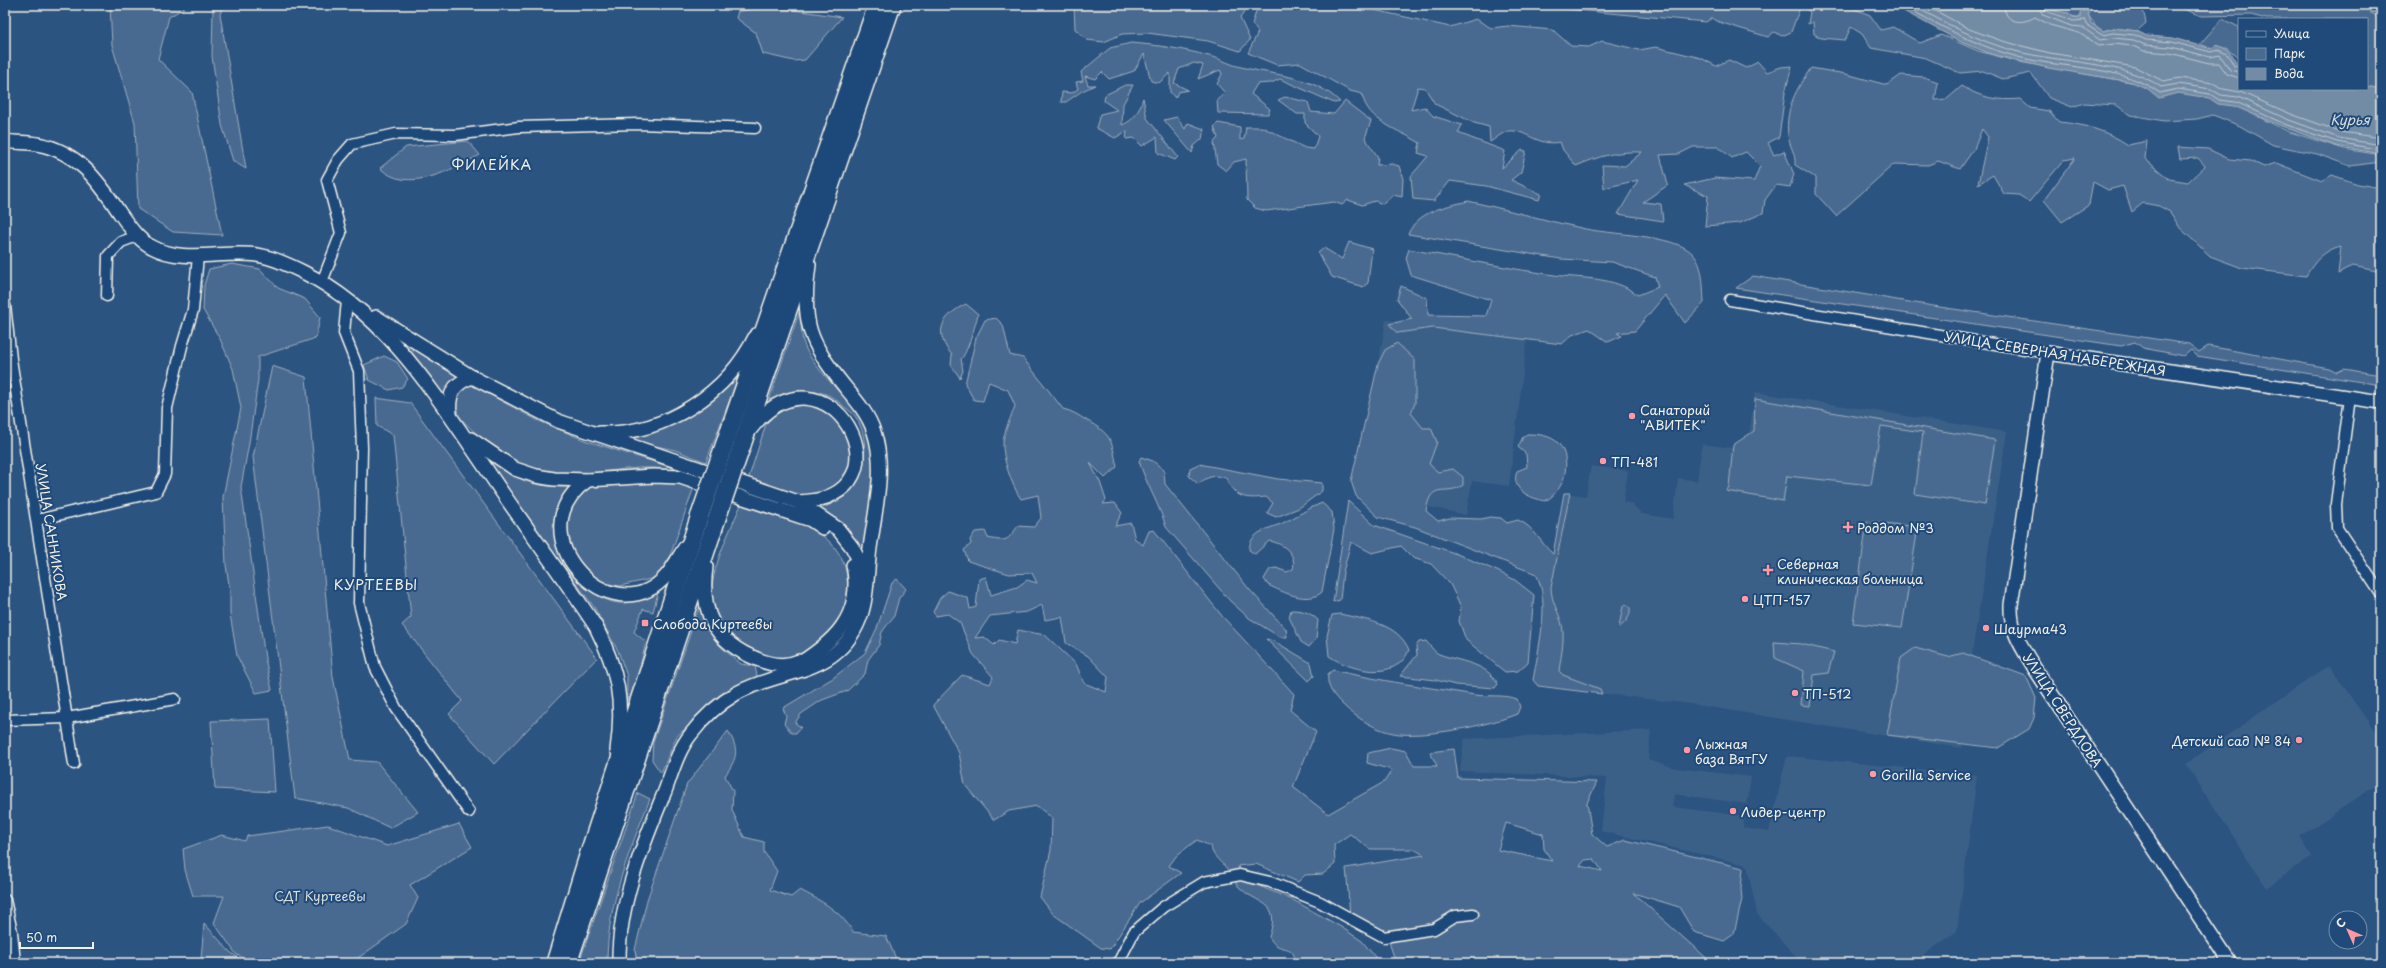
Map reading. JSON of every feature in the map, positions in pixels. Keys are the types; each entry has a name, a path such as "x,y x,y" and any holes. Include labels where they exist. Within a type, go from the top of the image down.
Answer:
{"highway":[{"path":"555,963 612,781 700,515 877,5"},
{"path":"568,963 716,520 892,5"}],"street":[{"path":"322,282 341,233 327,180 338,160 352,144 396,134 455,135 519,127 638,124 755,128"},
{"path":"5,141 36,144 54,148 70,155 88,170 99,182 137,236 153,248 172,253 198,256 258,255 283,263 322,282 347,300 509,398 582,430 798,502 838,529 852,547 861,564 866,590"},
{"path":"619,963 622,927 632,881 680,752 690,734 725,701 739,692 797,672 832,656 850,638 860,617 866,590 878,502 879,450 874,431 866,413 830,368 810,335 806,311 806,284 815,230"},
{"path":"107,296 108,256 121,242 137,236"},
{"path":"37,520 156,492 165,474 167,408 182,346 194,310 198,256"},
{"path":"582,430 616,433 647,427 668,420 706,396 734,370 749,349 779,286"},
{"path":"347,300 344,333 350,353 359,371 362,448 359,603 375,667 396,708 469,812"},
{"path":"347,300 398,346 450,415 580,602 610,655 616,679 620,712 620,726 612,781"},
{"name":"УЛИЦА СЕВЕРНАЯ НАБЕРЕЖНАЯ","path":"1730,300 2048,353 2381,402"},
{"name":"УЛИЦА САННИКОВА","path":"5,305 11,359 74,764"},
{"name":"УЛИЦА СВЕРДЛОВА","path":"2048,353 2011,605 2010,621 2013,631 2035,670 2230,963"},
{"path":"450,415 449,401 452,388 461,381 472,377"},
{"path":"2350,397 2336,504 2337,528 2381,594"},
{"path":"744,440 763,415 783,402 794,399 812,399 823,402 840,415 849,426 858,447 854,473 848,482 832,496 816,502 798,502"},
{"path":"463,433 515,469 536,476 554,479 588,480 653,476 680,477 810,520 831,533 852,558 856,578 852,604 845,622 834,639 820,652 771,680"},
{"path":"588,480 567,501 561,528 567,554 572,563 583,578 594,586 609,592 624,594 636,593 647,589 666,576 693,536"},
{"path":"709,541 703,587 705,600 712,624 727,642 746,655 781,665 795,662 820,652"},
{"path":"5,720 67,718 175,699"},
{"path":"1118,963 1134,932 1163,907 1204,882 1240,876 1270,882 1320,902 1384,937 1434,929 1455,916 1472,914"},
{"path":"5,900 12,932 15,963"}],"shaded area":[{"path":"1386,320 1527,340 1509,486 1472,481 1466,515 1356,491"},
{"name":"Северная клиническая больница","path":"1755,392 2007,432 1973,647 1962,748 1684,703 1538,686 1533,680 1564,493 1586,496 1591,466 1628,471 1623,502 1632,504 1642,514 1673,519 1678,478 1697,481 1702,444 1747,450"},
{"path":"2329,665 2381,741 2381,782 2300,836 2312,856 2267,888 2186,764"},
{"path":"1651,730 1648,760 1676,768 1751,777 1747,804 1674,794 1672,807 1744,816 1743,828 1769,832 1787,756 1977,775 1957,931 1913,963 1802,963 1757,914 1747,865 1601,831 1607,778 1460,771 1464,739"}],"green space":[{"path":"110,5 184,5 184,8 169,17 158,59 192,92 222,235 173,232 138,209 135,123 112,45"},
{"path":"215,5 224,5 220,14 246,169 233,161 222,125 212,56 213,8"},
{"path":"366,5 403,5 377,9"},
{"path":"1074,5 1352,5 1450,27 1476,19 1491,28 1508,26 1553,30 1571,46 1589,47 1602,41 1639,50 1656,47 1701,58 1716,66 1729,60 1746,68 1758,62 1767,72 1781,67 1792,66 1785,93 1779,137 1768,143 1774,155 1784,151 1794,174 1790,187 1776,185 1765,200 1763,213 1740,223 1705,226 1708,196 1684,185 1715,178 1754,181 1760,166 1746,152 1732,158 1718,147 1693,147 1679,154 1660,155 1668,185 1643,202 1661,204 1663,221 1618,214 1638,180 1604,188 1602,165 1625,166 1642,152 1624,152 1608,155 1576,166 1563,150 1560,142 1545,142 1515,131 1509,131 1490,142 1489,127 1474,123 1435,104 1425,88 1418,87 1411,110 1425,107 1433,116 1462,125 1458,133 1505,151 1502,168 1522,150 1526,151 1521,172 1511,180 1541,194 1539,200 1486,186 1450,181 1434,201 1413,199 1411,176 1428,156 1418,153 1420,143 1377,118 1370,112 1365,104 1362,94 1350,91 1300,63 1277,65 1248,53 1258,32 1252,24 1257,9 1249,6 1240,18 1250,40 1240,51 1208,41 1147,33 1122,34 1104,42 1087,40 1075,29"},
{"path":"1523,5 1801,5 1791,32 1782,36 1774,32 1768,37 1719,22 1712,18 1706,22"},
{"path":"1801,5 1845,5 1870,15 1881,30 1893,27 1920,43 1941,35 1978,51 2019,62 2220,98 2287,131 2344,149 2381,155 2381,162 2350,166 2317,154 2273,145 2240,126 2213,115 2197,119 2164,121 2131,115 2116,105 2084,103 2072,107 2049,98 2031,73 2003,79 1983,71 1960,73 1926,58 1871,48 1862,34 1851,27 1845,40 1821,38 1814,34 1813,22 1808,24 1810,12"},
{"path":"2044,5 2142,5 2146,23 2137,31 2114,28 2103,31 2096,26 2088,15 2082,17 2071,16"},
{"path":"2174,5 2354,5 2364,10 2358,5 2381,5 2381,14 2369,12 2381,18 2381,89 2368,87 2368,18 2262,18 2251,15 2201,16"},
{"path":"774,7 842,17 805,60 794,61 763,54 756,33 736,18 738,11"},
{"path":"2222,19 2238,27 2238,58 2226,48 2212,49 2200,44"},
{"path":"1131,43 1190,51 1213,57 1237,66 1293,78 1330,93 1340,102 1334,103 1280,79 1271,83 1257,84 1251,94 1270,109 1268,114 1218,113 1217,100 1225,93 1217,84 1222,74 1220,70 1198,79 1203,65 1194,63 1179,69 1174,83 1188,90 1178,92 1175,98 1170,92 1170,73 1159,83 1151,81 1144,54 1134,71 1109,79 1102,72 1095,79 1085,76 1088,85 1095,85 1082,91 1066,102 1061,102 1062,92 1072,93 1078,89 1076,82 1083,81 1081,72 1110,48"},
{"path":"1811,68 1846,74 1887,85 1901,75 1924,77 1938,82 1935,100 1947,99 1962,86 1990,98 2004,100 2020,99 2030,108 2049,111 2059,122 2077,124 2104,132 2128,145 2147,141 2145,159 2169,179 2188,182 2205,166 2198,158 2180,159 2178,147 2208,149 2229,159 2251,161 2264,167 2276,163 2322,181 2332,175 2358,184 2381,188 2381,275 2376,271 2353,266 2338,274 2341,246 2329,250 2320,257 2306,276 2242,268 2210,256 2180,228 2170,212 2159,206 2143,203 2132,212 2123,186 2108,190 2093,182 2089,205 2062,222 2044,200 2075,158 2064,160 2029,202 2019,195 2004,194 1993,175 1978,184 1988,137 1982,129 1974,149 1960,169 1938,161 1928,165 1894,164 1836,216 1816,194 1816,178 1795,165 1789,139 1788,117 1790,108 1796,92"},
{"path":"1125,85 1133,85 1123,104 1122,125 1133,118 1140,107 1143,98 1147,118 1178,157 1175,160 1158,153 1157,137 1142,146 1134,138 1126,139 1127,131 1115,138 1096,128 1100,114 1117,110 1104,101 1105,95"},
{"path":"1285,97 1308,102 1311,112 1334,114 1345,101 1371,121 1365,138 1378,157 1377,165 1392,164 1399,166 1403,179 1402,197 1393,195 1383,204 1375,201 1362,205 1348,200 1342,205 1334,202 1266,211 1255,208 1247,200 1246,159 1234,162 1226,171 1217,164 1214,142 1218,138 1214,127 1218,123 1240,127 1240,140 1244,139 1246,127 1262,127 1305,148 1314,149 1318,136 1305,123 1305,114 1297,114 1278,100"},
{"path":"1177,117 1185,129 1188,123 1204,129 1202,139 1194,146 1192,153 1164,120"},
{"path":"468,141 480,155 457,167 430,177 403,179 391,176 380,168 406,147"},
{"path":"1468,201 1581,228 1640,236 1671,242 1683,247 1692,253 1699,264 1703,283 1704,303 1685,323 1665,295 1635,331 1617,333 1622,336 1608,342 1589,329 1572,335 1562,344 1433,328 1397,333 1389,324 1412,319 1397,299 1401,286 1427,298 1428,315 1486,316 1491,300 1411,275 1406,258 1409,249 1554,275 1608,281 1619,284 1638,295 1658,287 1655,277 1612,262 1561,259 1408,234 1413,226 1426,215 1442,208"},
{"path":"1349,242 1372,249 1368,283 1363,287 1332,277 1318,253 1324,248 1342,259"},
{"path":"232,264 260,269 278,288 305,299 320,317 316,338 258,357 258,380 241,487 265,658 272,690 256,693 237,656 230,614 230,591 226,565 223,497 241,408 233,369 220,339 203,310 204,285 209,269"},
{"path":"1753,276 1933,306 2189,344 2199,352 2208,346 2329,368 2337,372 2344,369 2381,375 2381,385 2197,356 2191,350 2184,356 2143,348 2135,342 2121,346 1736,288"},
{"path":"966,304 978,314 968,345 961,359 963,371 960,378 951,365 952,355 946,347 941,332 942,326 951,314"},
{"path":"800,310 803,341 808,352 815,364 855,410 870,434 875,461 871,514 864,560 845,530 834,519 817,509 831,504 843,496 853,485 860,473 864,459 865,444 862,430 855,416 833,398 821,393 799,393 769,400"},
{"path":"996,318 1003,325 1010,355 1023,358 1063,409 1075,413 1095,425 1109,438 1117,467 1105,478 1090,463 1100,482 1106,500 1103,504 1115,503 1122,513 1115,526 1131,523 1135,539 1143,545 1149,531 1154,530 1222,616 1294,694 1290,710 1316,732 1293,787 1328,814 1384,782 1392,770 1367,763 1368,753 1391,748 1406,751 1414,766 1437,766 1430,752 1454,749 1458,778 1597,782 1587,803 1592,834 1607,847 1625,840 1743,868 1741,889 1742,899 1734,934 1724,941 1694,932 1679,907 1633,893 1712,963 1396,963 1389,942 1350,915 1346,868 1424,855 1414,849 1370,849 1350,834 1334,845 1335,864 1323,874 1305,875 1298,882 1256,864 1238,866 1242,879 1293,900 1341,927 1362,941 1380,963 1296,963 1295,957 1291,951 1273,943 1269,937 1272,925 1270,909 1238,886 1228,870 1216,857 1210,846 1197,840 1177,855 1169,866 1181,873 1140,903 1110,949 1101,948 1053,914 1040,897 1051,850 1052,818 1037,806 1009,811 994,820 965,785 959,753 933,705 962,675 990,684 993,677 973,654 960,623 948,614 936,616 933,612 940,598 948,591 968,598 970,609 976,607 979,579 986,577 991,595 1017,587 1027,580 1037,583 1032,573 1009,574 968,561 964,550 971,544 970,540 975,532 985,531 988,538 1003,540 1009,537 1018,526 1034,527 1041,518 1038,495 1021,499 1011,479 1006,464 1003,442 1006,429 1015,406 1008,390 989,382 983,401 974,400 965,384 976,338 985,320","holes":["1042,605 1045,620 1062,617 1066,643 1088,656 1108,677 1106,692 1084,683 1076,664 1045,635 1018,630 1015,644 999,640 994,645 984,637 975,638 990,616 1027,612","1506,823 1543,834 1544,849 1552,861 1498,850","1594,859 1602,871 1580,866 1585,860"]},
{"path":"387,329 459,374 443,395 410,353"},
{"path":"1397,343 1415,360 1415,403 1411,413 1423,428 1431,428 1437,442 1429,464 1438,472 1453,469 1463,477 1463,485 1451,490 1440,490 1435,492 1428,501 1426,511 1438,521 1450,518 1481,519 1490,517 1501,518 1507,523 1518,520 1529,527 1553,554 1564,493 1570,493 1551,588 1552,598 1561,621 1563,633 1563,646 1559,671 1563,675 1600,689 1602,694 1538,686 1533,680 1543,611 1543,598 1536,574 1415,527 1378,517 1356,496 1351,481 1378,364 1385,350"},
{"path":"384,356 397,362 408,379 402,387 389,390 369,380 364,365"},
{"path":"272,366 306,377 333,677 350,760 377,762 418,812 390,828 348,808 295,798 253,457"},
{"path":"742,368 706,462 675,450 618,438 655,432 701,409"},
{"path":"472,385 537,420 584,440 699,476 654,468 563,474 549,473 524,466 483,440 454,410 453,405 456,396 463,389"},
{"path":"376,398 410,403 597,658 494,764 449,714 462,701 402,625 411,617 393,435 377,426"},
{"path":"1755,399 1995,440 1985,505 1915,494 1923,432 1881,426 1871,485 1787,476 1783,501 1726,491 1729,487 1733,445 1754,431"},
{"path":"801,403 822,406 845,426 851,454 849,467 839,482 826,492 798,498 748,480 766,424 783,406"},
{"path":"1527,434 1548,437 1556,441 1563,451 1566,467 1564,476 1557,491 1552,497 1545,501 1533,498 1523,492 1516,483 1517,471 1527,467 1526,454 1518,447 1523,437"},
{"path":"480,454 522,480 555,487 570,487 559,507 555,522 554,537 560,555 566,565 583,584 593,592 604,599 625,603 639,598 660,585 653,612 643,609 634,632 646,642 639,671 627,707 627,676 618,651 594,607"},
{"path":"1141,457 1153,461 1164,470 1165,484 1249,589 1286,629 1287,637 1280,637 1249,618 1230,601 1166,527 1145,478 1139,461"},
{"path":"1199,464 1278,479 1322,483 1322,491 1299,508 1276,517 1267,513 1273,503 1266,497 1253,498 1237,494 1229,485 1226,478 1218,476 1211,477 1198,484 1189,476 1190,468"},
{"path":"679,483 694,487 668,562 655,578 620,586 602,583 585,573 568,545 566,530 568,511 586,487 602,484"},
{"path":"1348,501 1374,525 1457,554 1497,571 1515,580 1534,595 1528,662 1518,671 1505,672 1466,640 1459,621 1461,607 1450,584 1431,564 1413,558 1401,546 1372,553 1351,542 1343,572 1340,600 1333,602"},
{"path":"742,502 782,515 811,528 830,542 838,552 843,562 847,585 847,597 844,609 832,634 821,645 810,651 787,657 763,655 751,650 735,640 721,625 715,613 712,600 712,588 717,563"},
{"path":"1322,503 1332,512 1334,529 1322,592 1316,596 1310,597 1295,596 1268,585 1264,579 1270,569 1276,568 1287,572 1293,569 1293,559 1288,550 1284,547 1269,541 1255,554 1249,550 1253,539 1266,529 1283,523"},
{"path":"1867,521 1918,527 1902,628 1853,623"},
{"path":"897,579 906,589 899,598 894,616 882,632 879,645 868,660 865,674 847,691 822,700 801,714 795,723 801,727 796,733 792,733 784,724 786,716 783,708 833,678 865,653 877,628 892,583"},
{"path":"701,602 708,631 720,646 741,664 755,666 757,676 729,690 677,736 661,773 652,760 653,742"},
{"path":"1626,604 1630,608 1630,614 1626,621 1619,627 1623,606"},
{"path":"1291,610 1306,612 1318,620 1316,639 1309,647 1301,642 1289,617"},
{"path":"1340,614 1370,621 1389,628 1404,641 1409,650 1403,660 1395,667 1373,671 1349,666 1329,656 1327,636 1332,615"},
{"path":"1266,639 1274,641 1311,663 1314,676 1309,681"},
{"path":"1426,641 1433,650 1439,654 1472,664 1487,671 1498,684 1495,688 1455,685 1436,680 1400,676 1417,655 1416,646 1419,642"},
{"path":"1774,642 1801,644 1834,652 1828,673 1814,675 1810,706 1801,705 1804,671 1775,658"},
{"path":"1915,648 1948,657 1963,653 2026,676 2036,698 2034,718 2029,729 1998,748 1887,735 1901,658"},
{"path":"1333,670 1386,681 1475,695 1512,697 1517,699 1520,707 1517,714 1455,730 1420,734 1393,733 1380,729 1366,722 1353,714 1340,702 1331,691 1328,683 1328,674"},
{"path":"270,719 275,792 215,789 211,721"},
{"path":"728,731 732,738 736,754 725,776 733,791 732,810 744,837 764,842 764,852 777,871 770,890 791,897 800,890 830,907 848,924 853,932 886,936 898,963 637,963 635,950 647,900 687,784"},
{"path":"638,793 650,799 627,859 615,900 608,941 607,963 579,963"},
{"name":"СДТ Куртеевы","path":"459,824 472,847 410,885 418,898 406,924 351,963 251,963 236,954 214,923 224,896 193,896 185,870 183,849 222,835 245,841 247,836 328,825 387,846"},
{"path":"204,923 230,952 246,963 203,963 201,960"}],"water":[{"name":"Курья","path":"1885,5 2014,5 2022,8 2023,5 2044,5 2055,11 2069,13 2073,17 2080,18 2080,13 2087,9 2091,23 2103,31 2114,28 2137,31 2147,36 2173,38 2212,49 2217,45 2224,48 2231,54 2236,63 2238,64 2238,90 2368,90 2368,86 2381,89 2381,154 2336,146 2286,128 2234,106 2218,104 2209,98 2178,93 2159,98 2148,89 2132,82 2048,68 1991,54 1963,43 1898,8"}],"place":[{"name":"Санаторий \"АВИТЕК\"","path":"1632,416"},
{"name":"ТП-481","path":"1603,461"},
{"name":"Роддом №3","path":"1848,527"},
{"name":"Северная клиническая больница","path":"1768,570"},
{"name":"ЦТП-157","path":"1745,599"},
{"name":"Слобода Куртеевы","path":"645,623"},
{"name":"Шаурма43","path":"1986,628"},
{"name":"ТП-512","path":"1795,693"},
{"name":"Детский сад № 84","path":"2299,740"},
{"name":"Лыжная база ВятГУ","path":"1687,750"},
{"name":"Gorilla Service","path":"1873,774"},
{"name":"Лидер-центр","path":"1733,811"}],"district":[{"name":"ФИЛЕЙКА","path":"492,164"},
{"name":"КУРТЕЕВЫ","path":"376,584"}]}
